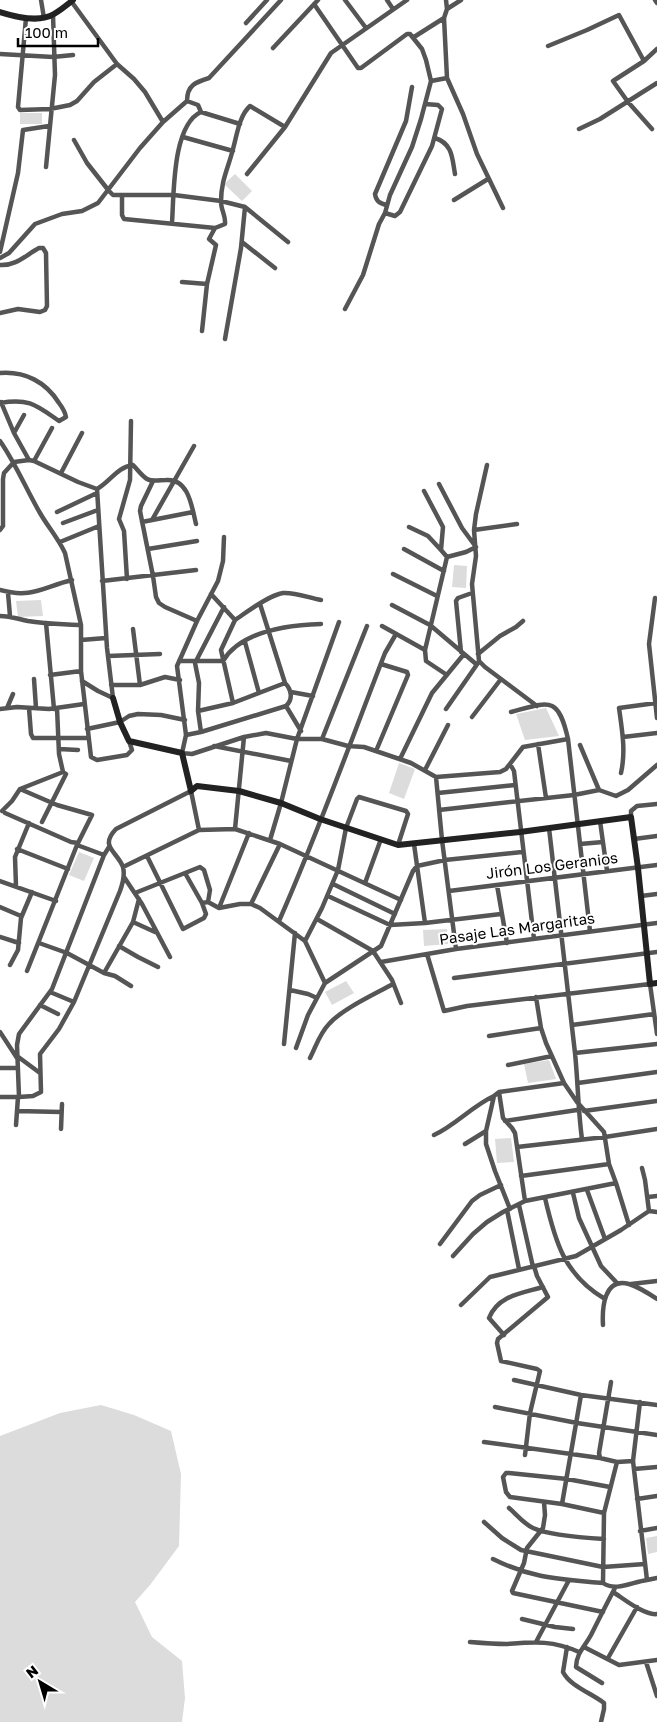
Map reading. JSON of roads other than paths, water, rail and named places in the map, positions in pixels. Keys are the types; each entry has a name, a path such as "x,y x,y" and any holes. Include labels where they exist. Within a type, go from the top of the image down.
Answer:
{"street":[{"path":"41,0 44,18"},
{"path":"246,23 266,0"},
{"path":"0,258 9,253 35,224 62,214 94,206 104,197 140,148 163,122 187,101 187,94 191,86 197,81 209,78 281,0"},
{"path":"345,0 366,28"},
{"path":"387,0 393,8"},
{"path":"247,174 285,127 331,53 407,0"},
{"path":"446,0 447,9 444,18 447,78 463,114 477,154 503,208"},
{"path":"447,9 461,0"},
{"path":"0,12 15,17 44,18 53,15 72,1 116,64 134,79 145,92 163,122"},
{"path":"273,48 316,2 342,45 360,69 407,34 414,37 426,60 431,81 426,104 412,147 379,224 364,275 345,309"},
{"path":"46,167 50,109 55,75 53,15"},
{"path":"548,46 619,15 644,61"},
{"path":"26,18 18,108 21,110 50,109 73,104 94,82 116,64"},
{"path":"414,37 444,18"},
{"path":"652,129 628,102 613,81 644,61 657,49"},
{"path":"0,54 73,56"},
{"path":"431,81 447,78"},
{"path":"578,129 600,119 657,83"},
{"path":"386,205 380,204 376,200 375,194 406,121 412,87"},
{"path":"187,101 198,105 201,112"},
{"path":"385,213 395,216 400,212 434,138 442,109 438,105 426,104"},
{"path":"122,195 122,216 124,219 215,228 225,224 226,219 221,210 224,175 246,109 250,106 285,127"},
{"path":"172,223 175,168 182,137 190,120 195,114 201,112 240,124"},
{"path":"0,252 18,173 22,130 49,126"},
{"path":"182,137 233,151"},
{"path":"434,138 443,141 448,147 455,174"},
{"path":"74,140 87,163 113,195 174,195 221,201 246,207 288,242"},
{"path":"454,200 488,179"},
{"path":"225,339 242,242 246,207"},
{"path":"202,331 207,284 216,245 209,239 215,228"},
{"path":"242,242 275,268"},
{"path":"0,265 19,261 39,248 43,248 46,253 47,306 45,310 40,312 18,309 0,313"},
{"path":"182,282 207,284"},
{"path":"0,373 22,374 41,382 56,397 66,417 59,420 34,403 24,401 1,402 14,433 32,460"},
{"path":"14,433 24,415"},
{"path":"127,579 124,531 119,519 130,480 131,421"},
{"path":"32,460 52,428"},
{"path":"61,473 82,433"},
{"path":"0,442 14,462 41,515 60,542 72,580 81,625 81,671 88,738 91,757 97,760 127,755 132,750 120,722 111,685 106,638 97,491"},
{"path":"152,520 194,446"},
{"path":"0,530 3,526 2,473 14,462 32,460 97,491"},
{"path":"57,512 97,491 121,468 133,465 147,479 153,481 169,479 183,486 188,494 196,524"},
{"path":"446,709 478,662 472,593 476,548 474,530 487,465"},
{"path":"153,481 141,506 142,522 156,597 159,603 197,621"},
{"path":"439,484 462,528 476,548"},
{"path":"424,491 443,527 441,550"},
{"path":"63,523 98,510"},
{"path":"142,522 193,512"},
{"path":"474,530 517,524"},
{"path":"60,542 99,526"},
{"path":"409,527 428,536 447,557"},
{"path":"199,830 182,753 186,735 177,666 197,621 218,581 224,537"},
{"path":"148,550 197,541"},
{"path":"447,557 476,548"},
{"path":"404,549 444,571"},
{"path":"447,557 425,650 426,660 447,675"},
{"path":"102,581 196,570"},
{"path":"393,574 437,596"},
{"path":"0,590 23,595 43,591 56,584 72,580"},
{"path":"8,592 10,616"},
{"path":"233,703 220,650 236,620 280,593 289,593 321,600"},
{"path":"400,759 432,693 462,653 456,601 462,596 472,593"},
{"path":"211,594 236,620"},
{"path":"655,598 649,644 657,718"},
{"path":"186,735 286,706 290,701 291,692 286,683 260,604"},
{"path":"392,605 430,625 462,653 478,662 537,706"},
{"path":"201,732 198,711 199,683 195,663 224,607"},
{"path":"0,616 10,616 27,621 81,625"},
{"path":"478,654 523,620"},
{"path":"270,840 297,739 340,622"},
{"path":"42,822 66,776 63,772 59,749 46,623"},
{"path":"223,661 236,645 268,630 321,624"},
{"path":"322,739 367,626"},
{"path":"382,626 425,650"},
{"path":"133,629 140,684"},
{"path":"279,921 307,857 381,664 396,634"},
{"path":"81,640 106,638"},
{"path":"245,642 259,693"},
{"path":"108,656 160,654"},
{"path":"179,662 223,661"},
{"path":"376,751 408,675 407,672 381,664"},
{"path":"50,675 81,671"},
{"path":"111,685 140,684 165,677 180,680"},
{"path":"34,679 36,708"},
{"path":"472,717 501,680"},
{"path":"82,681 114,698"},
{"path":"198,711 233,703 286,683"},
{"path":"291,692 313,696"},
{"path":"7,708 13,694"},
{"path":"621,773 624,759 619,708 656,703"},
{"path":"0,708 56,708 84,704"},
{"path":"511,712 550,704 556,707 564,722 568,739 590,931"},
{"path":"286,706 301,731"},
{"path":"29,708 32,737 59,739 88,738"},
{"path":"87,729 120,722 138,714 161,715 185,720"},
{"path":"425,770 448,725"},
{"path":"623,736 657,733"},
{"path":"129,741 192,754 244,737 266,734 297,739 322,739 348,746 364,747 400,759 436,777 500,772 510,764 523,747 568,739"},
{"path":"235,829 244,737"},
{"path":"538,744 546,798"},
{"path":"580,745 599,790"},
{"path":"213,746 291,762"},
{"path":"59,749 78,750"},
{"path":"510,764 514,771 522,852 534,939"},
{"path":"439,810 599,790 616,796 628,790 657,765"},
{"path":"0,817 2,811 20,789 63,772"},
{"path":"436,777 456,948"},
{"path":"438,793 515,785"},
{"path":"16,1125 18,1034 50,992 67,953 104,855 109,847 112,833 116,829 186,796 197,786 239,791 281,803 320,819 398,845 520,832 631,817"},
{"path":"20,789 51,802 92,815 78,844 27,971"},
{"path":"305,941 317,920 333,884 338,870 346,828 356,799 362,796 406,811 408,814 398,845"},
{"path":"657,804 637,806 631,811 646,954 653,984 657,1034"},
{"path":"2,811 104,855"},
{"path":"600,821 607,871"},
{"path":"16,886 14,868 17,849 29,823"},
{"path":"548,828 572,1025 582,1139"},
{"path":"123,867 199,830 235,829 280,844 402,900"},
{"path":"219,908 249,833"},
{"path":"634,839 657,836"},
{"path":"365,883 381,839"},
{"path":"580,844 603,842"},
{"path":"251,904 280,844"},
{"path":"414,844 425,923"},
{"path":"0,1097 18,1097 41,1093 40,1054 59,1029 74,1002 124,877 123,867 109,847"},
{"path":"17,849 68,869"},
{"path":"296,1048 308,1014 325,983 381,946 413,871 417,866 445,860 522,852"},
{"path":"135,893 160,883 185,873 200,867 204,870 210,890 205,902 205,917 184,929 160,883 147,856"},
{"name":"Jirón Los Geranios","path":"449,891 657,865"},
{"path":"185,873 205,902 219,908 251,904 295,933 305,941 325,983"},
{"path":"124,877 139,899 170,957"},
{"path":"0,881 56,901"},
{"path":"333,884 395,914"},
{"path":"498,885 507,943"},
{"path":"10,965 18,950 22,916 32,892"},
{"path":"641,896 657,894"},
{"path":"328,896 390,925 501,914"},
{"path":"104,973 133,922 139,899"},
{"path":"0,907 22,916"},
{"path":"317,920 373,951 393,984 401,1003"},
{"path":"133,922 156,932"},
{"name":"Pasaje Las Margaritas","path":"381,962 456,948 657,923"},
{"path":"284,1044 295,933"},
{"path":"0,936 18,943"},
{"path":"39,943 67,953 131,986"},
{"path":"119,946 138,958 158,967"},
{"path":"454,978 657,952"},
{"path":"427,954 444,1011 536,997 653,984"},
{"path":"310,1058 330,1022 393,984"},
{"path":"290,990 317,998"},
{"path":"50,992 74,1002"},
{"path":"536,997 541,1028 564,1083 584,1111 604,1132 609,1164 629,1225"},
{"path":"40,1005 58,1014"},
{"path":"572,1025 654,1014"},
{"path":"489,1036 541,1028"},
{"path":"0,1032 17,1057 40,1073"},
{"path":"575,1053 657,1044"},
{"path":"508,1065 552,1056"},
{"path":"0,1068 18,1068"},
{"path":"578,1083 657,1072"},
{"path":"434,1135 448,1128 483,1101 499,1092 564,1083"},
{"path":"499,1092 503,1118 515,1133 524,1202"},
{"path":"494,1096 486,1131 488,1151 509,1209 519,1270"},
{"path":"584,1111 657,1102"},
{"path":"61,1129 62,1104"},
{"path":"505,1121 578,1110"},
{"path":"16,1111 61,1112"},
{"path":"517,1147 657,1129"},
{"path":"465,1144 486,1131"},
{"path":"521,1176 609,1164"},
{"path":"642,1168 649,1211"},
{"path":"453,1256 478,1230 494,1217 519,1204 616,1183"},
{"path":"440,1244 472,1201 500,1185"},
{"path":"586,1190 605,1239"},
{"path":"573,1193 579,1218 600,1266 617,1283"},
{"path":"648,1197 657,1196"},
{"path":"545,1198 553,1230 569,1267 587,1288 605,1299"},
{"path":"519,1204 534,1266 548,1297 497,1343 501,1361 540,1371 530,1413 525,1454"},
{"path":"461,1306 490,1277 565,1260 592,1248 649,1211 657,1212"},
{"path":"603,1325 605,1299 612,1286 617,1283 630,1284 657,1281"},
{"path":"630,1284 657,1299"},
{"path":"504,1336 489,1318 498,1304 511,1296 542,1287"},
{"path":"514,1380 581,1395 657,1405"},
{"path":"600,1458 612,1382"},
{"path":"562,1504 581,1395"},
{"path":"640,1402 633,1461 647,1580"},
{"path":"495,1406 577,1423 636,1433 657,1434"},
{"path":"484,1442 618,1462 633,1461"},
{"path":"603,1583 604,1513 618,1462"},
{"path":"634,1469 657,1466"},
{"path":"604,1513 562,1504 510,1497 506,1492 502,1477 509,1473 567,1479 610,1487"},
{"path":"637,1499 657,1496"},
{"path":"544,1502 545,1515 542,1531 526,1548 520,1572 512,1590 513,1593 603,1612"},
{"path":"509,1508 532,1528 568,1536 604,1539"},
{"path":"484,1522 502,1538 521,1550 603,1567 645,1564"},
{"path":"640,1531 657,1528"},
{"path":"493,1559 520,1572 550,1579 603,1583 644,1612 652,1615 657,1614"},
{"path":"602,1683 576,1667 579,1652 584,1647 614,1590 657,1578"},
{"path":"536,1642 569,1580"},
{"path":"608,1658 637,1607"},
{"path":"522,1619 574,1629"},
{"path":"470,1642 506,1644 547,1642 579,1652"},
{"path":"566,1647 563,1672 571,1683 604,1703 601,1722"},
{"path":"584,1647 623,1666 657,1660"},
{"path":"646,1662 657,1696"}]}
